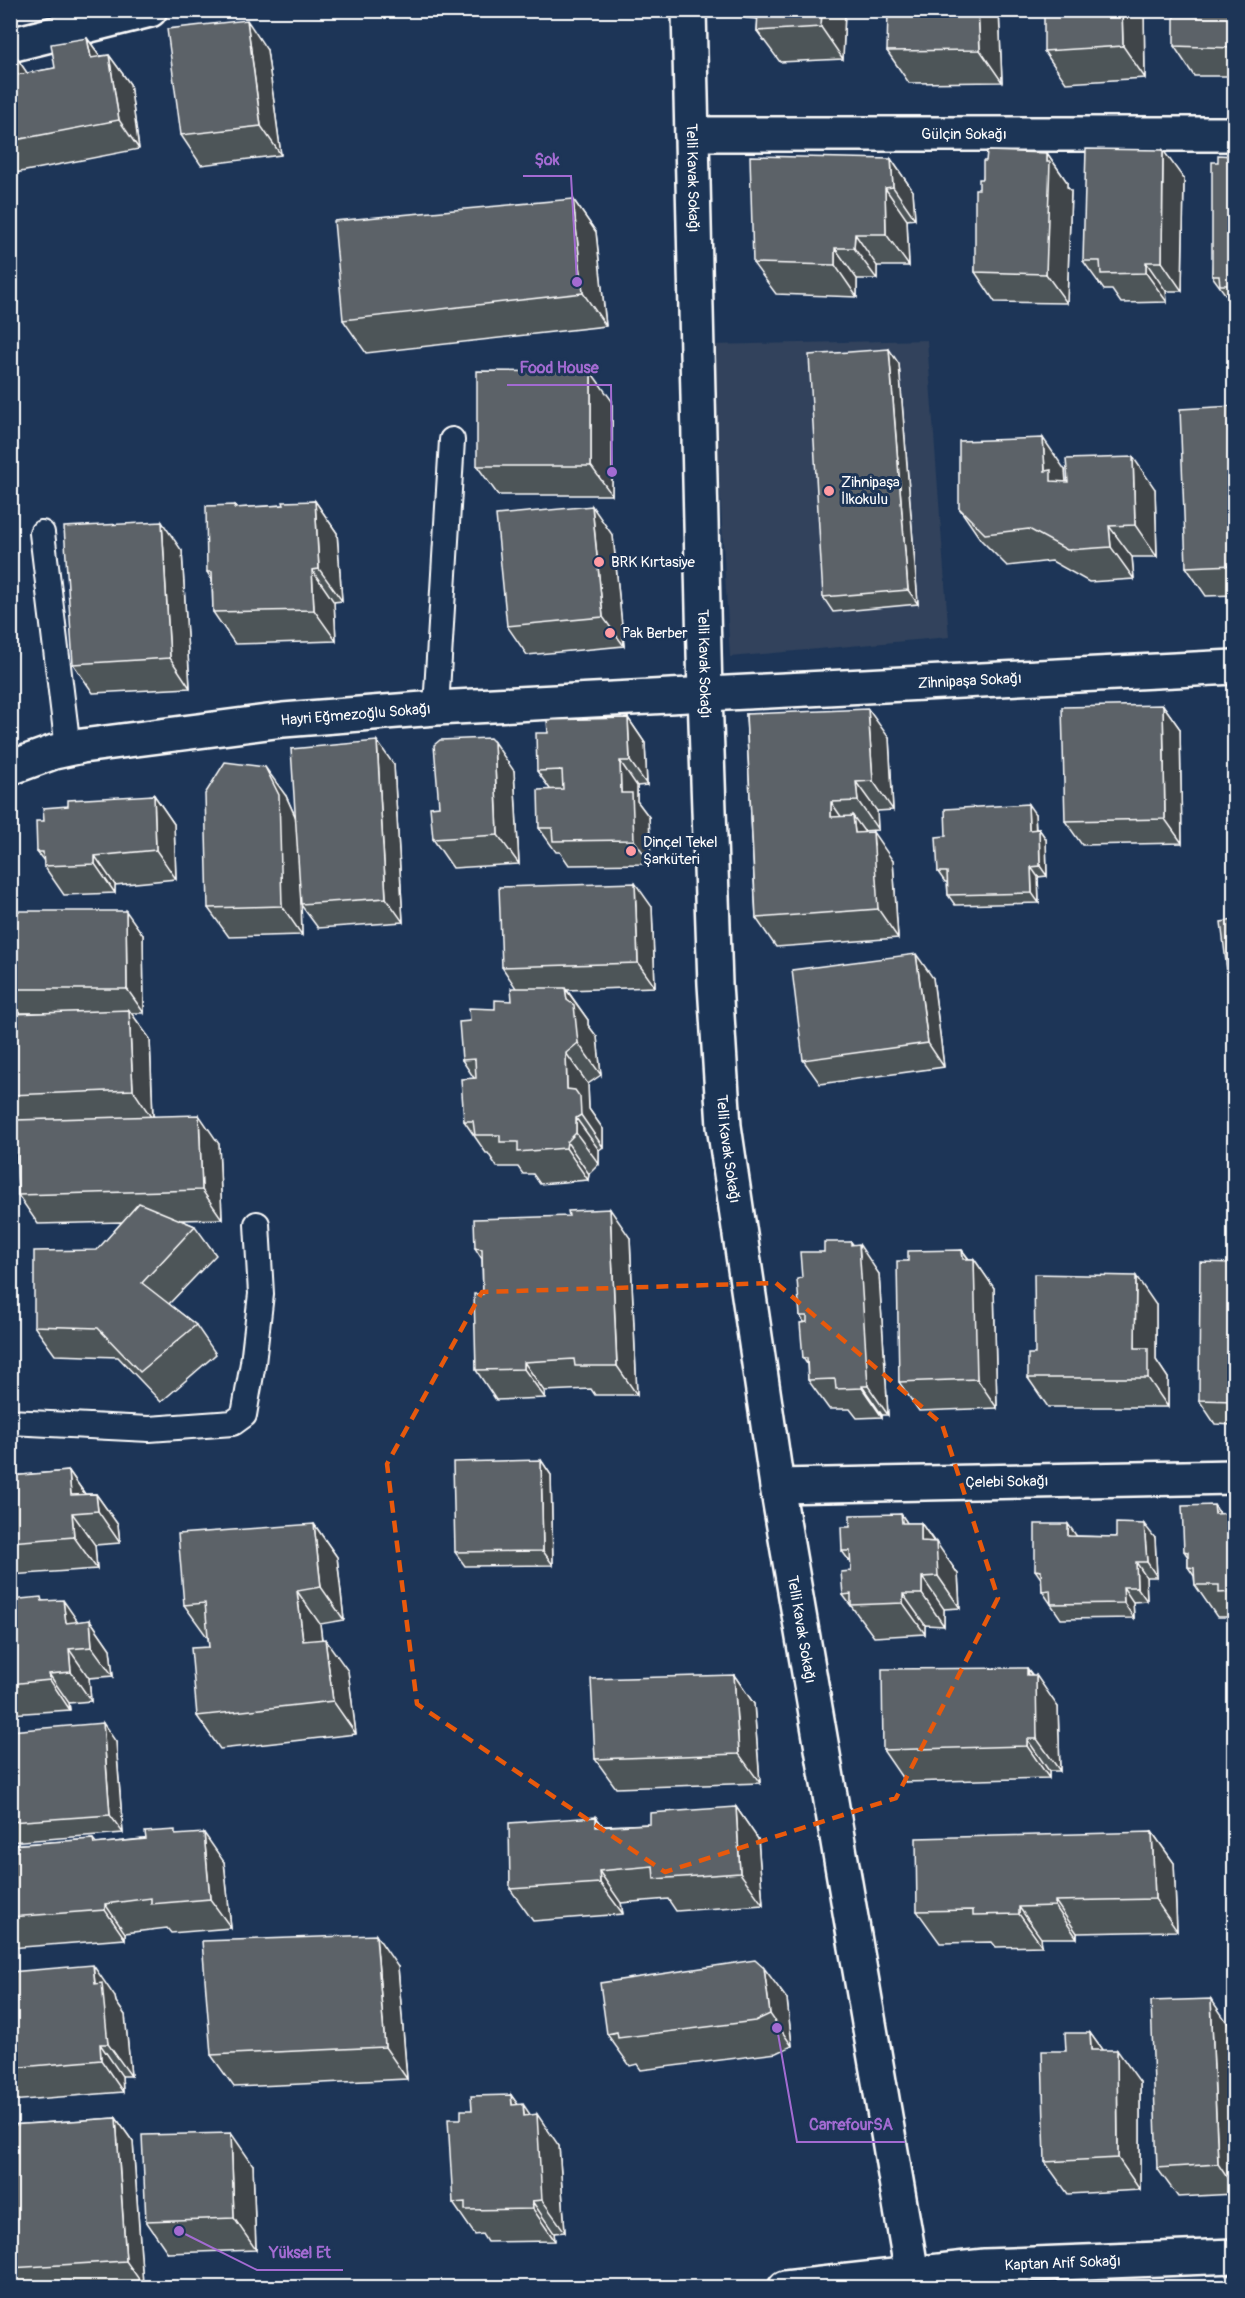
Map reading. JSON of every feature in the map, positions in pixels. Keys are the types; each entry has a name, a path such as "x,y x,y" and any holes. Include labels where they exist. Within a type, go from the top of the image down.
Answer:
{"street":[{"path":"10,45 150,10"},
{"name":"Telli Kavak Sokağı","path":"689,10 705,694 715,984 724,1126 777,1486 912,2274"},
{"name":"Gülçin Sokağı","path":"692,134 1234,134"},
{"name":"Zihnipaşa Sokağı","path":"705,694 1234,667"},
{"name":"Hayri Eğmezoğlu Sokağı","path":"10,768 68,749 283,720 436,708 705,694"},
{"name":"Çelebi Sokağı","path":"777,1486 1234,1477"},
{"name":"Kaptan Arif Sokağı","path":"785,2288 985,2266 1234,2256"}],"lane":[{"path":"436,708 452,440"},
{"path":"42,533 68,749"},
{"path":"10,1422 149,1429 233,1424 244,1415 261,1294 256,1224"}],"highlighted area":[{"path":"776,1283 942,1424 998,1598 896,1798 665,1872 417,1704 387,1464 482,1292"}],"shaded area":[{"name":"Zihnipaşa İlkokulu","path":"927,340 949,637 730,657 711,345"}],"building":[{"path":"758,10 822,10 821,27 757,31"},
{"path":"888,10 978,10 980,50 887,51"},
{"path":"1044,10 1122,10 1123,46 1044,51"},
{"path":"1174,10 1234,10 1234,48 1174,46"},
{"path":"247,20 261,126 181,135 167,29"},
{"path":"87,38 91,58 109,55 119,120 10,141 10,51 12,51 17,75 55,68 51,44"},
{"path":"1086,149 1163,150 1162,262 1146,262 1146,273 1101,274 1100,261 1083,261"},
{"path":"987,151 1047,153 1047,162 1050,162 1046,274 975,272 975,189 979,189 979,179 983,179 983,161 986,161"},
{"path":"1218,155 1234,156 1234,285 1220,285 1219,276 1212,276 1212,162 1218,162"},
{"path":"750,156 891,159 893,187 885,188 886,234 855,234 854,248 835,248 835,265 753,263"},
{"path":"573,199 583,293 343,320 334,221"},
{"path":"889,349 908,590 823,597 809,355"},
{"path":"477,371 591,372 591,466 477,466"},
{"path":"1234,406 1234,565 1186,567 1180,409"},
{"path":"1043,438 1045,471 1051,470 1051,481 1068,482 1066,459 1133,457 1135,525 1109,526 1111,547 1067,550 1029,529 985,534 959,508 959,441"},
{"path":"315,501 319,569 312,570 314,610 213,612 212,572 207,572 206,506 235,505 234,508"},
{"path":"592,506 603,617 507,626 496,515"},
{"path":"162,522 170,658 73,664 64,527"},
{"path":"1163,705 1165,819 1065,821 1062,707"},
{"path":"868,709 873,781 856,782 858,801 831,802 831,817 853,816 855,833 873,832 878,909 756,918 746,714"},
{"path":"628,718 630,761 620,761 621,793 632,793 634,840 553,841 552,828 539,828 538,790 563,789 562,770 537,771 536,733 548,733 547,720"},
{"path":"490,738 494,742 498,835 433,839 430,807 439,806 434,745 440,740"},
{"path":"377,741 386,898 301,904 291,749"},
{"path":"225,762 265,767 279,795 282,906 208,908 205,794"},
{"path":"154,795 156,850 95,856 95,864 44,866 43,852 37,852 36,821 44,821 43,808 68,806 68,800"},
{"path":"1028,804 1029,830 1039,829 1040,866 1031,867 1032,893 948,895 947,872 938,872 936,837 946,836 945,809"},
{"path":"635,883 638,963 502,967 499,887"},
{"path":"10,911 126,911 127,989 10,989"},
{"path":"1234,920 1234,994 1230,994 1221,922"},
{"path":"916,954 928,1043 803,1060 792,970"},
{"path":"511,988 565,988 567,1000 574,1005 578,1043 566,1053 567,1089 575,1090 580,1097 581,1115 576,1118 576,1133 567,1142 566,1148 518,1152 518,1142 500,1142 500,1135 475,1135 473,1121 464,1121 461,1079 476,1078 475,1059 462,1060 459,1022 470,1021 469,1008 495,1009 495,1000 512,1001"},
{"path":"129,1010 133,1090 10,1095 10,1014"},
{"path":"199,1115 202,1190 18,1195 15,1120"},
{"path":"139,1203 195,1226 142,1283 196,1325 140,1372 98,1328 34,1326 34,1251 97,1250"},
{"path":"610,1209 617,1366 575,1366 574,1359 524,1362 524,1369 476,1370 474,1294 483,1294 482,1249 475,1248 474,1219 569,1216 568,1211"},
{"path":"824,1242 859,1244 868,1386 862,1386 862,1388 836,1389 835,1379 808,1380 807,1358 803,1358 800,1323 807,1322 807,1316 800,1316 797,1279 802,1278 800,1252 824,1252"},
{"path":"962,1250 963,1259 974,1259 977,1379 899,1382 897,1261 908,1261 908,1251"},
{"path":"1200,1262 1234,1263 1234,1401 1199,1400"},
{"path":"1034,1274 1136,1276 1135,1348 1148,1348 1148,1378 1028,1378 1028,1354 1035,1354"},
{"path":"541,1460 543,1551 455,1552 453,1462"},
{"path":"69,1471 71,1495 96,1494 98,1511 72,1513 74,1537 10,1542 10,1476"},
{"path":"1214,1505 1215,1514 1234,1513 1234,1592 1219,1593 1219,1585 1195,1585 1194,1568 1188,1567 1188,1552 1184,1551 1182,1506"},
{"path":"901,1514 902,1523 921,1523 921,1541 936,1542 938,1576 922,1577 922,1594 903,1594 903,1603 851,1605 851,1594 843,1595 841,1572 851,1571 850,1551 842,1551 841,1527 850,1527 850,1515"},
{"path":"1116,1523 1144,1524 1147,1562 1136,1562 1137,1587 1123,1587 1124,1603 1051,1604 1050,1590 1042,1591 1041,1571 1035,1570 1035,1524 1068,1524 1068,1536 1116,1537"},
{"path":"314,1524 321,1587 297,1591 303,1641 325,1639 333,1701 197,1716 191,1648 209,1647 205,1603 184,1605 178,1534"},
{"path":"41,1597 42,1601 63,1600 66,1623 90,1620 92,1647 69,1649 71,1672 49,1674 50,1680 10,1684 10,1600"},
{"path":"1027,1668 1027,1675 1036,1675 1037,1739 1027,1739 1027,1746 883,1750 882,1669"},
{"path":"734,1675 739,1754 595,1759 591,1679"},
{"path":"103,1723 110,1815 10,1822 10,1731"},
{"path":"736,1807 740,1873 654,1879 653,1866 599,1871 600,1883 510,1889 509,1823 596,1817 596,1827 650,1824 650,1813"},
{"path":"175,1830 175,1835 204,1833 210,1899 151,1904 151,1898 105,1904 105,1910 10,1917 10,1845 93,1839 94,1844 146,1839 145,1832"},
{"path":"1152,1832 1155,1899 1055,1901 1055,1906 1019,1907 1019,1914 973,1915 973,1910 917,1911 916,1838"},
{"path":"376,1935 385,2047 211,2055 202,1941"},
{"path":"755,1960 764,1968 770,2014 755,2021 618,2038 617,2032 607,2034 600,1983"},
{"path":"93,1965 95,1984 102,1983 108,2044 100,2044 101,2060 10,2068 10,1972"},
{"path":"1211,1999 1218,2164 1157,2168 1151,2001"},
{"path":"1065,2033 1090,2033 1091,2050 1117,2050 1118,2158 1045,2162 1042,2051 1066,2051"},
{"path":"511,2095 512,2105 523,2104 524,2116 537,2114 542,2200 532,2201 533,2209 465,2210 465,2202 453,2203 448,2119 461,2119 461,2110 472,2110 471,2096"},
{"path":"116,2118 126,2261 10,2268 10,2125"},
{"path":"231,2133 234,2218 146,2221 142,2135"}],"place":[{"name":"Şok","path":"577,282"},
{"name":"Food House","path":"612,472"},
{"name":"Zihnipaşa İlkokulu","path":"829,491"},
{"name":"BRK Kırtasiye","path":"599,562"},
{"name":"Pak Berber","path":"610,633"},
{"name":"Dinçel Tekel Şarküteri","path":"631,851"},
{"name":"CarrefourSA","path":"777,2028"},
{"name":"Yüksel Et","path":"179,2231"}]}
